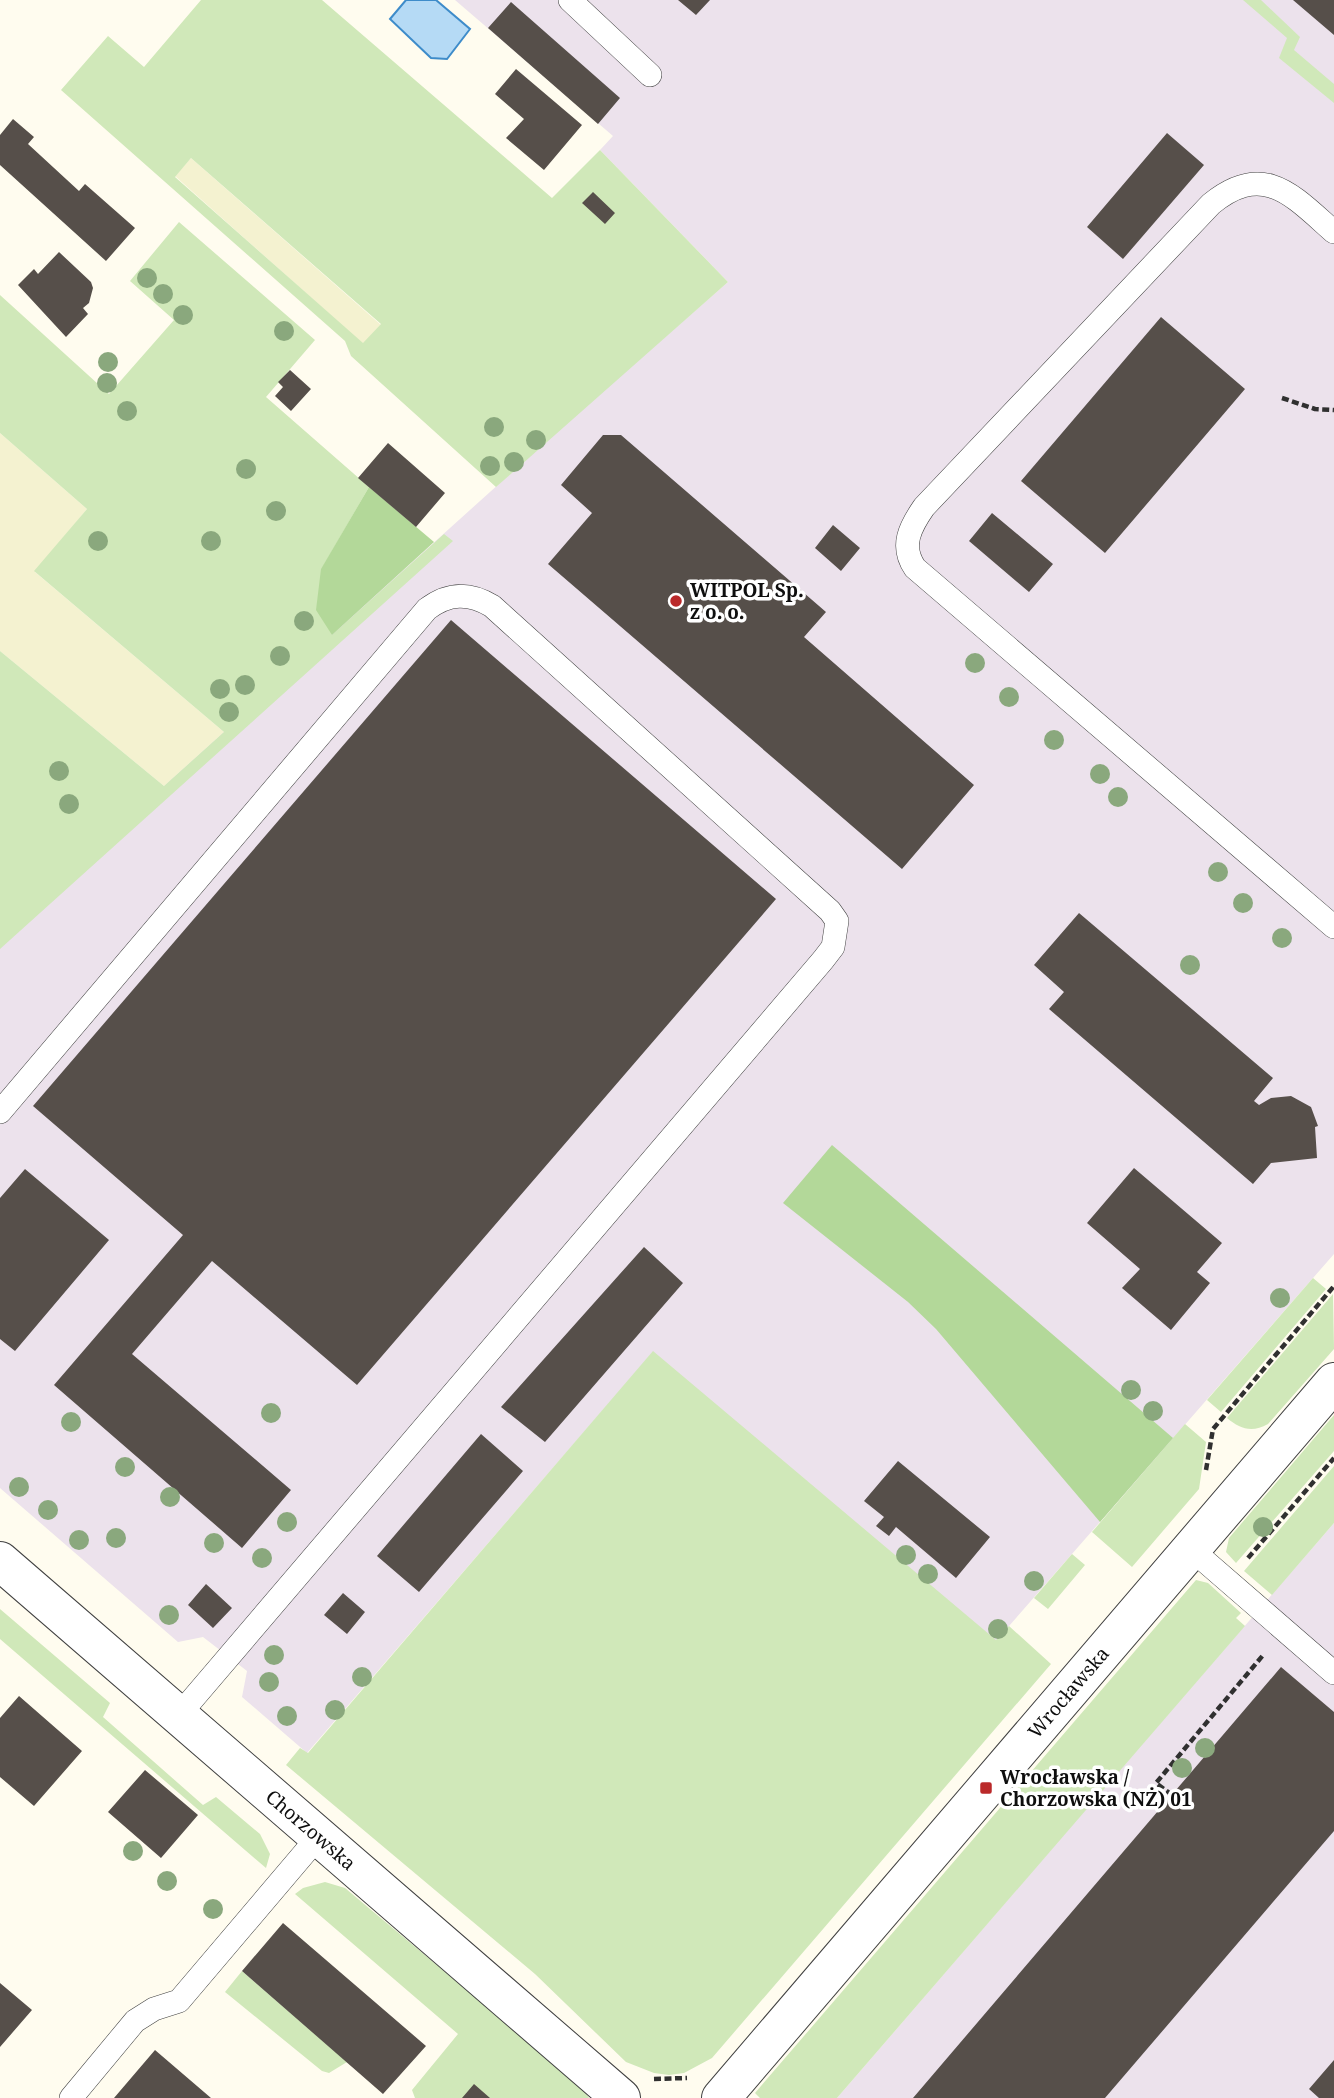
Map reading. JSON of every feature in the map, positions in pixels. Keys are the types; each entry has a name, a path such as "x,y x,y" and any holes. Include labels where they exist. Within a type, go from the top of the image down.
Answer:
{"street":[{"name":"Wrocławska","path":"725,2094 1334,1381"},
{"name":"Chorzowska","path":"0,1561 614,2092"}],"lane":[{"path":"570,0 650,75"},
{"path":"1334,232 1278,187 1262,183 1226,192 1211,204 924,507 907,537 910,561 915,569 1334,927"},
{"path":"0,1112 427,609 446,597 472,597 492,606 837,920 833,947 823,960 179,1715"},
{"path":"1191,1549 1334,1673"},
{"path":"71,2098 135,2021 153,2009 178,2001 319,1836"}],"path":[{"path":"1282,398 1315,409 1334,410"},
{"path":"1229,1580 1334,1458"},
{"path":"1172,1796 1156,1783 1285,1630"},
{"path":"614,2092 626,2068 643,2078 664,2081 685,2079 706,2070 725,2094"}],"shaded area":[{"path":"455,0 1334,0 1334,1254 996,1641 653,1352 307,1753 242,1697 247,1671 203,1637 178,1642 0,1488 0,934 562,427 728,282 600,150 613,136"},
{"path":"191,158 381,325 363,344 175,176"},
{"path":"0,433 87,509 35,572 224,732 164,786 0,651"},
{"path":"1334,1523 1334,2098 837,2098 1112,1779"}],"green space":[{"path":"201,0 322,0 552,198 600,150 728,282 496,487 351,356 345,341 61,90 108,36 144,67","holes":["191,158 381,324 363,343 175,177"]},
{"path":"1243,0 1261,0 1300,37 1294,50 1334,84 1334,103 1279,58 1287,38"},
{"path":"179,222 315,340 266,397 369,487 321,570 332,635 444,534 453,541 0,949 0,651 164,786 224,732 34,571 87,509 0,433 0,295 109,394 174,320 130,281"},
{"path":"369,487 434,542 332,635 316,610 321,569"},
{"path":"832,1145 1173,1438 1100,1522 936,1329 908,1302 783,1203"},
{"path":"1313,1278 1326,1289 1221,1412 1207,1400"},
{"path":"1333,1294 1334,1349 1268,1424 1246,1428 1227,1418"},
{"path":"653,1351 996,1640 1009,1626 1051,1664 712,2058 684,2073 669,2075 654,2073 626,2062 535,1974 286,1765 300,1748 308,1753"},
{"path":"1334,1415 1334,1451 1236,1563 1226,1552 1229,1538"},
{"path":"1185,1424 1206,1442 1199,1489 1132,1567 1092,1532"},
{"path":"1334,1466 1334,1523 1272,1595 1244,1571"},
{"path":"1072,1554 1085,1565 1048,1609 1034,1598"},
{"path":"1196,1580 1208,1583 1241,1613 1236,1618 1245,1626 837,2098 760,2098 755,2093"},
{"path":"0,1609 110,1703 103,1717 203,1805 216,1797 260,1834 270,1854 266,1868 0,1639"},
{"path":"325,1882 345,1888 581,2086 589,2098 415,2098 412,2090 458,2034 295,1894 303,1888"},
{"path":"242,1971 347,2062 329,2073 322,2071 225,1992"}],"water":[{"path":"406,0 436,0 470,29 447,59 431,58 390,19"}],"building":[{"path":"678,0 710,0 696,15"},
{"path":"1293,0 1334,0 1334,35"},
{"path":"511,2 620,98 598,124 488,28"},
{"path":"516,69 582,125 544,170 506,138 524,119 495,94"},
{"path":"13,119 34,137 28,144 79,191 85,184 135,228 106,261 0,165 0,135"},
{"path":"1167,133 1204,165 1123,259 1087,227"},
{"path":"593,192 615,213 605,224 582,203"},
{"path":"59,252 91,282 93,288 89,303 83,308 88,314 66,337 18,285 34,269 38,274"},
{"path":"1161,317 1245,389 1105,553 1021,481"},
{"path":"290,370 311,389 291,411 275,396 283,387 278,382"},
{"path":"603,435 621,435 826,612 804,637 974,785 902,869 548,564 592,513 561,485"},
{"path":"388,443 445,493 416,527 358,478"},
{"path":"992,513 1053,564 1029,592 969,541"},
{"path":"833,525 860,548 841,571 815,548"},
{"path":"451,620 776,899 357,1385 212,1261 132,1354 291,1490 242,1548 54,1385 183,1235 33,1106"},
{"path":"1079,913 1273,1078 1254,1101 1259,1105 1271,1098 1291,1096 1311,1107 1318,1126 1315,1127 1317,1158 1271,1163 1253,1184 1049,1009 1064,992 1034,965"},
{"path":"1134,1168 1222,1243 1197,1272 1210,1283 1171,1330 1122,1288 1140,1269 1087,1223"},
{"path":"25,1169 109,1240 15,1351 0,1339 0,1198"},
{"path":"644,1247 683,1283 545,1442 501,1407"},
{"path":"481,1434 523,1471 419,1592 377,1556"},
{"path":"898,1461 990,1537 956,1578 896,1527 889,1536 876,1526 884,1517 864,1501"},
{"path":"206,1584 232,1608 213,1628 188,1605"},
{"path":"343,1593 365,1612 347,1634 324,1615"},
{"path":"1281,1667 1334,1712 1334,1831 1105,2098 913,2098"},
{"path":"19,1696 82,1751 34,1806 0,1777 0,1718"},
{"path":"145,1770 198,1815 161,1858 108,1812"},
{"path":"283,1923 426,2046 383,2094 242,1971"},
{"path":"0,1983 32,2010 0,2047"},
{"path":"155,2050 211,2098 114,2098"},
{"path":"1334,2060 1334,2098 1319,2098 1309,2089"},
{"path":"474,2084 490,2098 462,2098"}],"place":[{"name":"WITPOL Sp. z o. o.","path":"676,601"},
{"name":"Wrocławska / Chorzowska (NŻ) 01","path":"986,1788"}]}
